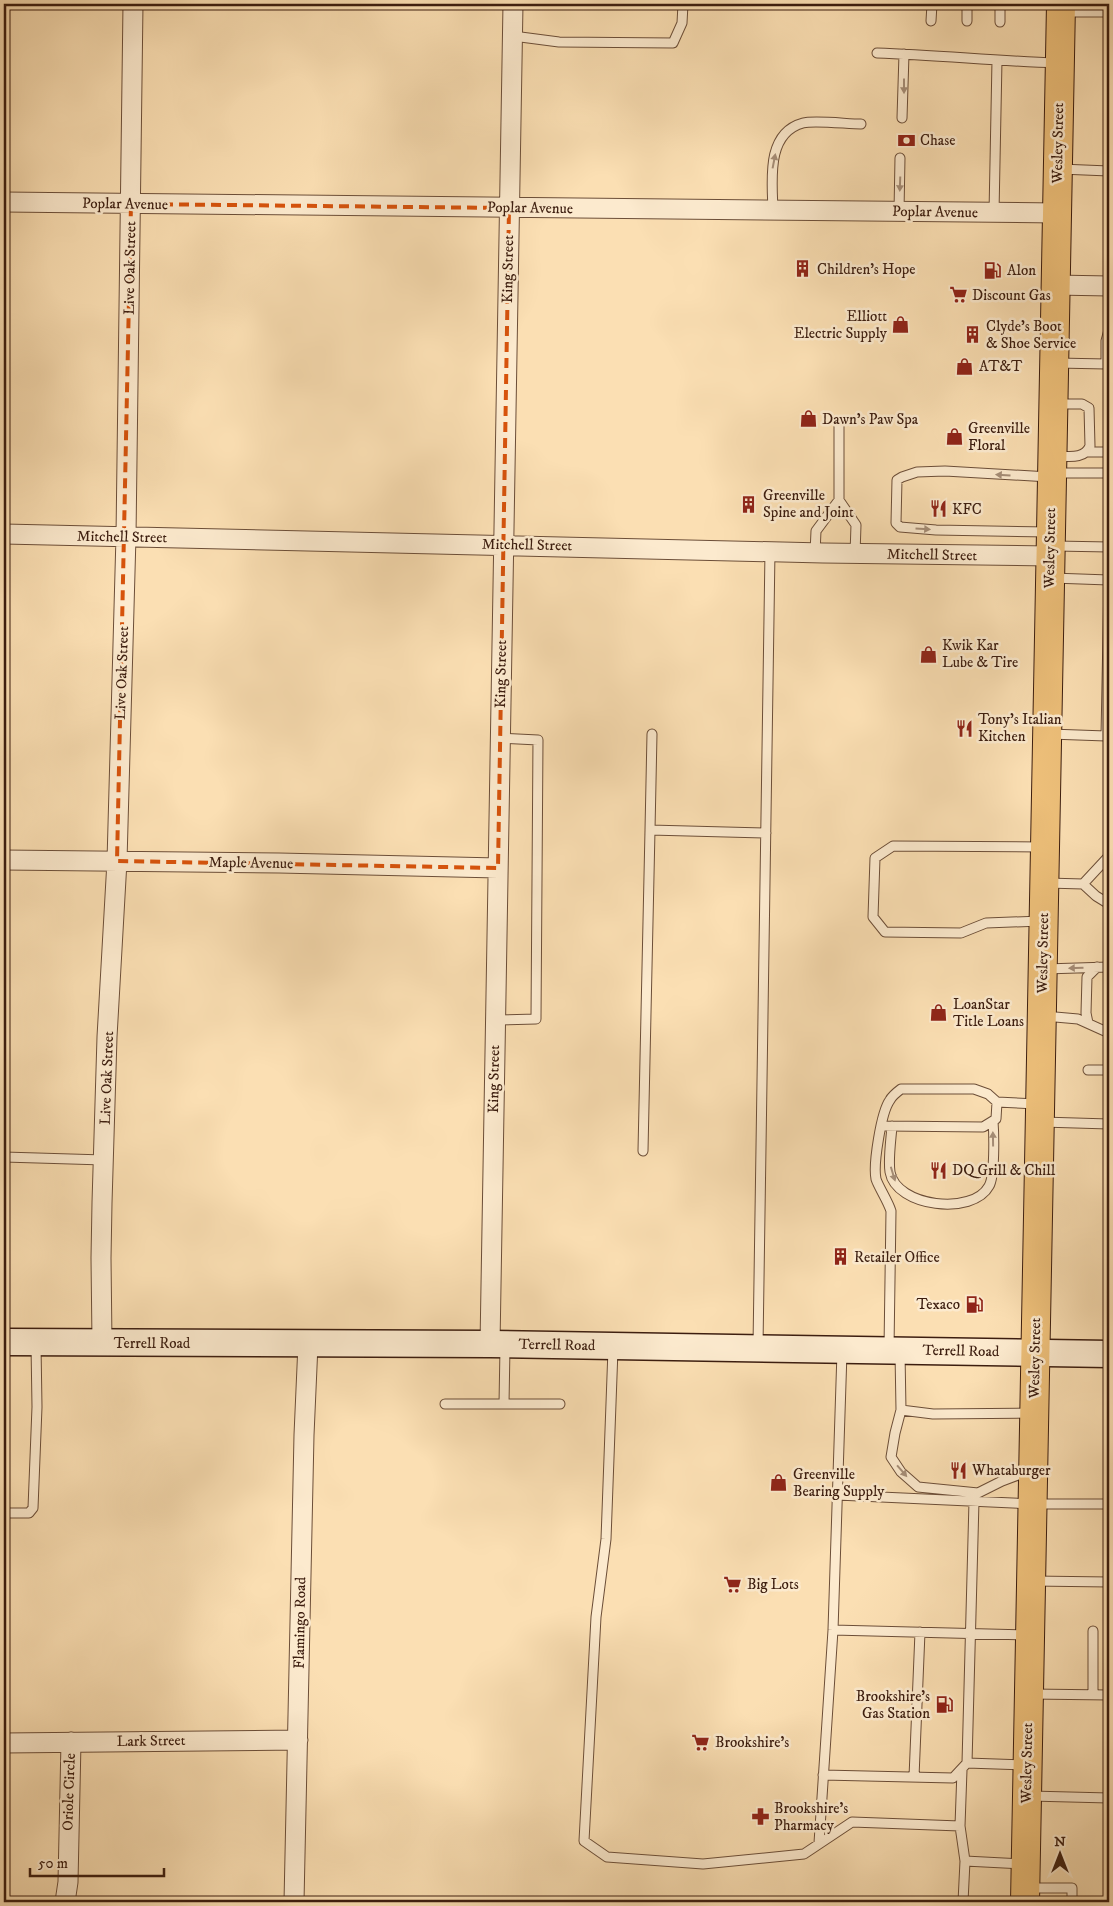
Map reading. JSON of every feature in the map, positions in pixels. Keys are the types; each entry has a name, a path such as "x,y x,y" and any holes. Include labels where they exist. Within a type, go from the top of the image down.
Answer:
{"main road":[{"name":"Wesley Street","path":"1025,1885 1060,8"}],"street":[{"name":"Live Oak Street","path":"102,1342 101,1258 107,1037 117,861 126,536 133,4"},
{"name":"King Street","path":"497,1344 495,1020 513,4"},
{"name":"Poplar Avenue","path":"4,202 1057,213"},
{"path":"1055,285 1109,286"},
{"name":"Mitchell Street","path":"4,534 502,544 855,554 1050,553"},
{"name":"Maple Avenue","path":"4,860 498,868"},
{"name":"Terrell Road","path":"4,1342 497,1344 1109,1354"},
{"name":"Flamingo Road","path":"294,1902 308,1344"},
{"name":"Lark Street","path":"4,1743 298,1740"},
{"name":"Oriole Circle","path":"65,1902 68,1882 71,1742"}],"lane":[{"path":"513,36 559,42 674,43 682,22 683,4"},
{"path":"931,21 932,4"},
{"path":"967,4 967,21"},
{"path":"1000,4 1000,22"},
{"path":"1060,8 1109,12"},
{"path":"877,53 1060,63"},
{"path":"902,118 904,54"},
{"path":"994,213 997,60"},
{"path":"773,210 772,169 776,148 786,132 804,123 861,124"},
{"path":"899,211 900,158"},
{"path":"1058,169 1109,171"},
{"path":"1054,363 1108,366 1106,341 1109,330"},
{"path":"1052,469 1083,456 1090,446 1089,408 1082,404 1053,404"},
{"path":"839,422 839,500 856,525 855,554"},
{"path":"1087,452 1109,452"},
{"path":"1047,734 1106,736 1109,580 1050,553 936,530 900,527 896,523 897,480 917,472 945,471 1052,469 1109,473"},
{"path":"815,553 816,531 839,500"},
{"path":"1050,553 1109,547"},
{"path":"758,1348 770,551"},
{"path":"643,1151 652,734"},
{"path":"495,1020 536,1019 538,740 500,738"},
{"path":"650,830 766,833"},
{"path":"1043,921 986,923 961,933 885,932 873,916 875,858 893,846 1045,847"},
{"path":"1083,884 1109,856"},
{"path":"1044,883 1083,884 1096,896 1109,904"},
{"path":"1088,1023 1086,1013 1087,977 1097,967"},
{"path":"1042,969 1109,967"},
{"path":"1042,1016 1078,1019 1109,1033"},
{"path":"1088,1070 1109,1070"},
{"path":"1033,1470 1002,1481 978,1493 918,1487 901,1472 892,1457 895,1433 901,1410 894,1350 891,1211 887,1199 876,1180 878,1142 883,1116 890,1099 901,1089 974,1089 988,1094 997,1102 1040,1113 1109,1124"},
{"path":"881,1126 983,1127 996,1119 997,1102"},
{"path":"892,1126 890,1173 898,1186 911,1196 927,1202 960,1203 978,1198 990,1185 994,1144 993,1121"},
{"path":"4,1157 104,1160"},
{"path":"4,1513 29,1513 33,1508 37,1407 36,1342"},
{"path":"497,1344 504,1404"},
{"path":"613,1346 606,1539 596,1617 584,1841 607,1857 703,1864 804,1854 852,1822 960,1826"},
{"path":"819,1844 833,1630 842,1350"},
{"path":"445,1404 560,1404"},
{"path":"901,1410 933,1414 1034,1413"},
{"path":"837,1495 1032,1504 1109,1504"},
{"path":"963,1902 965,1861 960,1826 971,1633 974,1501"},
{"path":"1031,1581 1109,1582"},
{"path":"833,1630 1030,1635"},
{"path":"914,1777 920,1632"},
{"path":"1092,1694 1093,1632"},
{"path":"1029,1694 1109,1695"},
{"path":"823,1775 952,1778 964,1766 1027,1765"},
{"path":"1027,1796 1109,1798"},
{"path":"965,1861 1025,1885 1072,1888 1072,1902"}],"highlighted area":[{"path":"131,204 509,208 498,868 117,861"}],"place":[{"name":"Chase","path":"906,140"},
{"name":"Children's Hope","path":"803,269"},
{"name":"Alon","path":"993,270"},
{"name":"Discount Gas","path":"958,295"},
{"name":"Elliott Electric Supply","path":"901,325"},
{"name":"Clyde's Boot & Shoe Service","path":"972,335"},
{"name":"AT&T","path":"965,366"},
{"name":"Dawn's Paw Spa","path":"808,419"},
{"name":"Greenville Floral","path":"954,437"},
{"name":"Greenville Spine and Joint","path":"749,504"},
{"name":"KFC","path":"938,509"},
{"name":"Kwik Kar Lube & Tire","path":"928,654"},
{"name":"Tony's Italian Kitchen","path":"964,728"},
{"name":"LoanStar Title Loans","path":"939,1013"},
{"name":"DQ Grill & Chill","path":"938,1170"},
{"name":"Retailer Office","path":"840,1257"},
{"name":"Texaco","path":"974,1304"},
{"name":"Whataburger","path":"958,1470"},
{"name":"Greenville Bearing Supply","path":"779,1483"},
{"name":"Big Lots","path":"733,1584"},
{"name":"Brookshire's Gas Station","path":"944,1705"},
{"name":"Brookshire's","path":"701,1742"},
{"name":"Brookshire's Pharmacy","path":"760,1817"}]}
